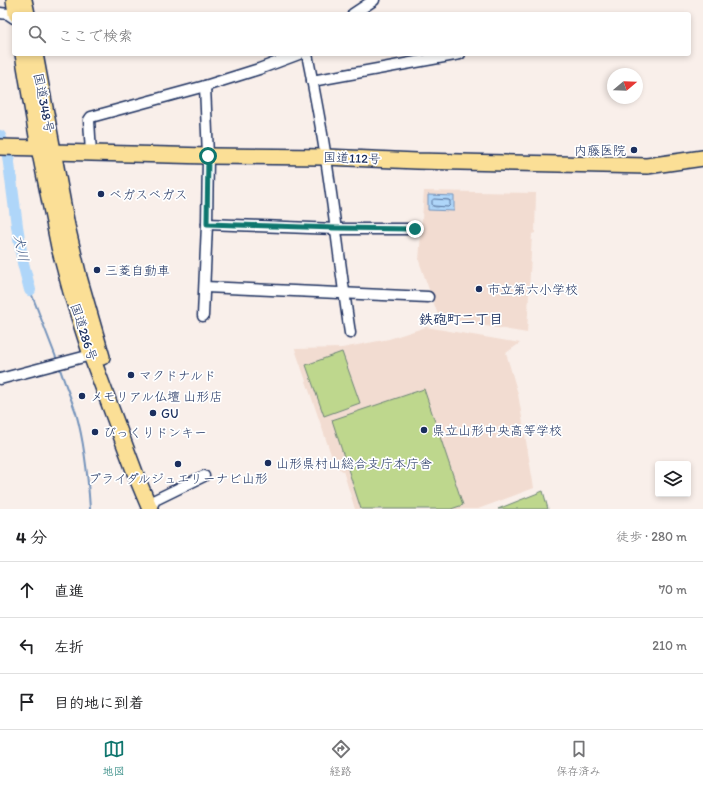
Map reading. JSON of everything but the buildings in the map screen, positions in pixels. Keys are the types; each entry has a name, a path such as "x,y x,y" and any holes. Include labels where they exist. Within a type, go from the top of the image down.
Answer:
{"highway":[{"path":"14,0 16,12"},
{"path":"24,0 27,12"},
{"name":"国道348号","path":"23,56 46,150"},
{"name":"国道348号","path":"35,56 46,150"},
{"name":"国道112号","path":"6,147 91,153 208,156 326,156 418,161 647,166 703,158"},
{"name":"国道286号","path":"46,150 80,277 96,356 115,400 154,507"}],"street":[{"path":"356,12 374,0"},
{"path":"0,14 8,14 12,17"},
{"path":"91,153 89,120 92,117 205,86 259,69 294,56"},
{"path":"307,56 326,156 350,333"},
{"path":"312,81 449,56"},
{"path":"203,316 208,156 205,86"},
{"path":"207,224 415,229"},
{"path":"205,287 428,297"},
{"path":"0,379 96,356"},
{"path":"154,507 204,476"}],"shaded area":[{"name":"市立第六小学校","path":"424,191 536,193 535,233 532,234 527,333 439,318 419,261"},
{"name":"県立山形中央高等学校","path":"426,327 520,343 506,353 518,394 534,488 478,509 355,509 343,471 335,466 295,349 342,348 389,339"}],"green space":[{"path":"342,352 360,403 324,416 306,365"},
{"path":"424,389 463,505 451,509 361,509 332,420"},
{"path":"543,491 548,509 498,509"}],"water":[{"path":"428,195 454,196 454,211 428,210"}],"waterway":[{"name":"犬川","path":"0,136 8,156 23,263 30,290"},
{"path":"30,290 57,360"},
{"path":"59,366 76,413 82,437 86,461 90,509"}],"place":[{"name":"内藤医院","path":"634,150"},
{"name":"ベガスベガス","path":"101,194"},
{"name":"三菱自動車","path":"97,270"},
{"name":"市立第六小学校","path":"479,289"},
{"name":"マクドナルド","path":"131,375"},
{"name":"メモリアル仏壇 山形店","path":"82,396"},
{"name":"GU","path":"153,413"},
{"name":"県立山形中央高等学校","path":"424,430"},
{"name":"びっくりドンキー","path":"95,432"},
{"name":"山形県村山総合支庁本庁舎","path":"268,463"},
{"name":"ブライダルジュエリーナビ山形","path":"178,464"}],"district":[{"name":"鉄砲町二丁目","path":"461,319"}],"route":[{"path":"208,156 207,224 415,229"}]}
